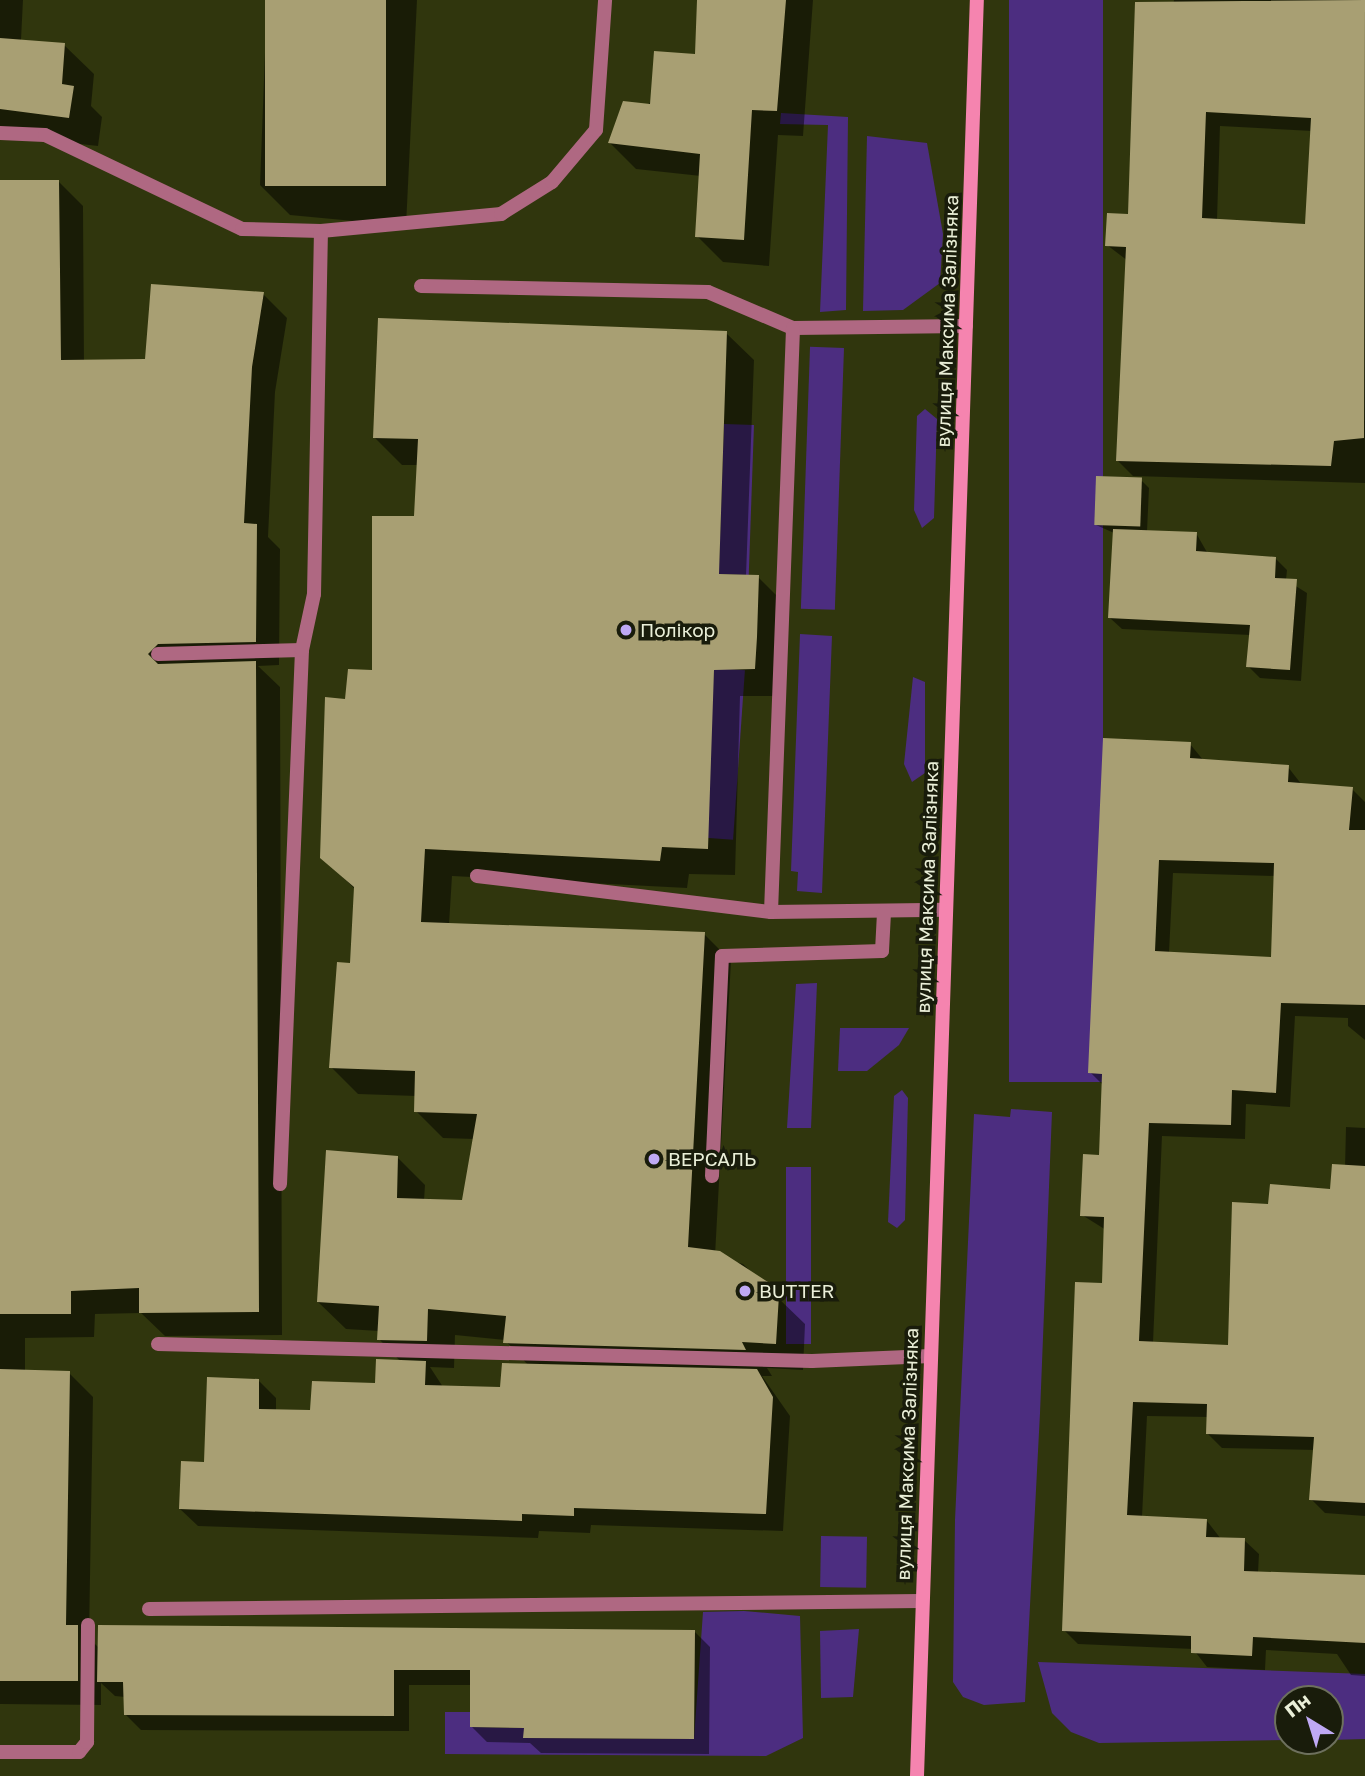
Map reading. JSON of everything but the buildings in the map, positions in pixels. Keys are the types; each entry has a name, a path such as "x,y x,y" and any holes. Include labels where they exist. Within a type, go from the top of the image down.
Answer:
{"main road":[{"name":"вулиця Максима Залізняка","path":"917,1776 920,1601 931,1356 977,0"}],"lane":[{"path":"0,133 45,135 242,229 321,231 501,214 552,182 596,130 605,0"},
{"path":"280,1185 302,650 314,594 321,231"},
{"path":"421,286 708,292 793,328 966,326"},
{"path":"771,912 793,328"},
{"path":"158,654 302,650"},
{"path":"477,876 771,912 884,913 946,910"},
{"path":"712,1176 722,956 883,951 884,913"},
{"path":"158,1345 813,1361 931,1356"},
{"path":"149,1609 920,1601"},
{"path":"0,1752 79,1752 87,1742 88,1625"}],"shaded area":[{"path":"1009,0 1103,0 1103,1082 1009,1082"},
{"path":"781,113 848,117 846,310 820,312 828,125 780,124"},
{"path":"867,136 927,143 943,234 940,283 903,310 863,311"},
{"path":"810,347 844,348 835,610 801,609"},
{"path":"925,409 937,419 934,518 922,528 914,510 917,416"},
{"path":"724,424 754,425 749,575 719,574"},
{"path":"800,634 832,636 822,893 797,891 798,872 791,871"},
{"path":"714,668 745,670 733,840 702,838"},
{"path":"913,677 925,682 925,773 912,782 904,764"},
{"path":"817,983 811,1128 787,1128 796,984"},
{"path":"840,1028 909,1028 899,1045 867,1071 838,1071"},
{"path":"902,1090 908,1098 905,1220 897,1228 888,1222 894,1096"},
{"path":"1011,1109 1052,1112 1040,1413 1025,1702 984,1705 963,1697 953,1682 955,1520 974,1114 1010,1117"},
{"path":"786,1167 811,1167 811,1344 786,1344"},
{"path":"821,1536 867,1537 866,1588 820,1587"},
{"path":"744,1611 800,1616 803,1738 766,1756 445,1754 445,1712 470,1712 471,1727 524,1728 524,1738 694,1739 703,1612"},
{"path":"859,1629 853,1697 821,1698 820,1631"},
{"path":"1038,1662 1365,1674 1365,1739 1344,1740 1344,1685 1274,1685 1274,1740 1099,1743 1071,1732 1052,1713"}],"place":[{"name":"Полікор","path":"626,630"},
{"name":"ВЕРСАЛЬ","path":"654,1159"},
{"name":"BUTTER","path":"745,1291"}]}
